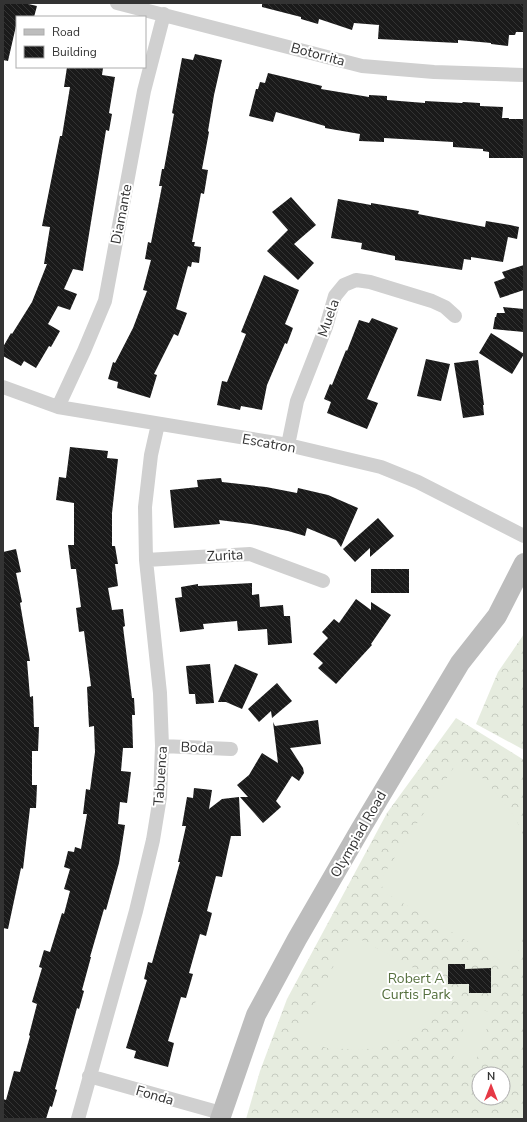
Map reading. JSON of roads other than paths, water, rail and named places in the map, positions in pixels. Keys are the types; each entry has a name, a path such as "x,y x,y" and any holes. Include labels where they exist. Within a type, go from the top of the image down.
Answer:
{"main road":[{"name":"Olympiad Road","path":"220,1116 256,1015 297,939 460,663 497,616 524,563"}],"street":[{"name":"Botorrita","path":"117,3 362,66 434,72 524,75"},
{"name":"Diamante","path":"58,407 105,301 144,91 164,14"},
{"name":"Muela","path":"288,445 296,401 326,327 335,296 344,285 356,280 370,282 432,301 445,307 455,316"},
{"name":"Escatron","path":"3,387 58,407 288,445 381,467 418,482 524,536"},
{"name":"Tabuenca","path":"78,1119 136,911 153,840 160,797 162,746 160,693 146,560 145,507 151,455 158,424"},
{"name":"Zurita","path":"146,560 250,554 323,582"},
{"name":"Boda","path":"162,746 231,749"},
{"name":"Fonda","path":"89,1076 220,1116"}],"park label":[{"name":"Robert A Curtis Park","path":"416,986"}]}
